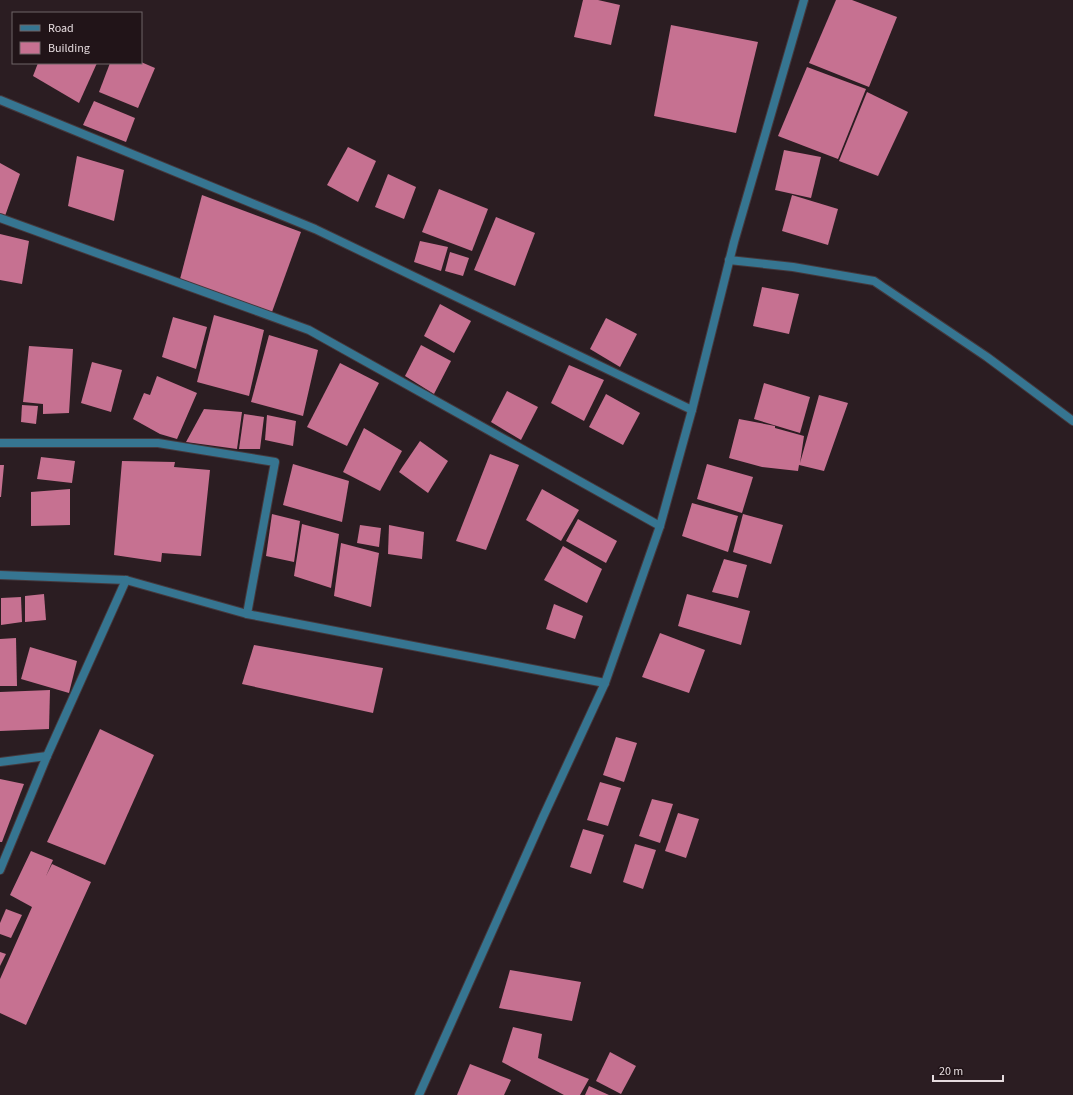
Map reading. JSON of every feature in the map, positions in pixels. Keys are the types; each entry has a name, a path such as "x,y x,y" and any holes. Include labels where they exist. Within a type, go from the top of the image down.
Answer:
{"street":[{"path":"420,1095 543,817 605,683 660,526 692,410 729,260 804,0"},
{"path":"0,100 315,229 692,410"},
{"path":"0,218 309,330 660,526"},
{"path":"729,260 793,267 874,281 987,357 1073,421"},
{"path":"0,443 158,443 275,462 247,614"},
{"path":"0,575 126,580 247,614 605,683"},
{"path":"0,870 47,756 126,580"},
{"path":"0,762 47,756"}],"building":[{"path":"583,0 598,0 620,5 611,45 574,37"},
{"path":"836,0 852,0 897,17 869,87 809,63"},
{"path":"671,25 758,42 736,133 654,116"},
{"path":"142,62 155,68 138,108 99,92 110,64 142,64"},
{"path":"38,64 97,64 79,103 33,76"},
{"path":"807,67 866,89 838,159 778,136"},
{"path":"867,92 908,112 878,176 839,161"},
{"path":"94,101 135,118 126,142 83,125"},
{"path":"348,147 376,161 358,202 327,185"},
{"path":"784,150 821,157 811,198 775,190"},
{"path":"77,156 124,170 114,221 68,206"},
{"path":"0,163 20,174 5,216 0,214"},
{"path":"388,174 416,187 404,219 375,207"},
{"path":"439,189 488,209 472,251 422,232"},
{"path":"202,195 301,232 272,312 180,279"},
{"path":"792,195 838,209 828,245 782,231"},
{"path":"496,217 535,233 515,286 474,270"},
{"path":"0,234 29,241 22,284 0,280"},
{"path":"420,241 448,247 441,271 414,262"},
{"path":"450,252 469,258 463,276 445,271"},
{"path":"762,287 799,294 789,334 753,326"},
{"path":"440,304 471,321 454,353 424,336"},
{"path":"214,315 264,330 249,396 197,382"},
{"path":"173,317 207,327 196,369 162,357"},
{"path":"606,318 637,334 620,367 590,349"},
{"path":"269,335 318,350 303,416 251,402"},
{"path":"421,345 451,361 434,394 405,376"},
{"path":"29,346 73,349 69,413 43,414 43,404 23,402"},
{"path":"92,362 122,370 111,412 81,403"},
{"path":"340,363 379,383 347,446 307,427"},
{"path":"569,365 604,380 584,421 551,403"},
{"path":"157,376 197,393 177,439 160,434 133,419 144,393 150,395"},
{"path":"764,383 810,397 800,433 754,419"},
{"path":"507,391 538,407 521,440 491,422"},
{"path":"606,394 640,413 623,445 589,427"},
{"path":"819,395 848,403 824,471 799,465 798,471 762,467 729,458 739,419 775,426 775,428 804,436 800,463"},
{"path":"22,405 38,406 36,424 21,422"},
{"path":"204,409 242,412 237,449 186,442"},
{"path":"244,414 264,417 260,449 239,449"},
{"path":"267,415 296,421 293,446 265,440"},
{"path":"364,428 402,451 380,491 343,472"},
{"path":"420,441 448,461 428,493 399,472"},
{"path":"490,454 519,465 486,550 456,541"},
{"path":"41,457 75,461 72,483 37,479"},
{"path":"122,461 175,462 174,467 210,470 201,556 162,553 161,562 114,555"},
{"path":"293,464 349,481 342,522 283,505"},
{"path":"707,464 753,477 742,513 697,499"},
{"path":"0,465 4,465 1,497 0,497"},
{"path":"70,489 70,525 31,526 31,492"},
{"path":"542,489 579,510 561,541 526,520"},
{"path":"692,503 738,516 728,552 682,536"},
{"path":"272,514 300,521 294,562 266,556"},
{"path":"743,514 783,525 771,564 733,552"},
{"path":"578,519 617,541 606,563 566,541"},
{"path":"302,524 339,534 331,588 294,576"},
{"path":"360,525 381,528 379,547 357,543"},
{"path":"389,525 424,532 422,559 388,554"},
{"path":"341,543 379,553 371,607 334,596"},
{"path":"563,546 602,569 587,603 544,580"},
{"path":"724,559 747,565 738,598 712,592"},
{"path":"44,594 46,620 25,622 25,596"},
{"path":"687,594 750,611 741,645 678,626"},
{"path":"21,597 22,622 1,625 1,598"},
{"path":"554,604 583,616 575,639 546,629"},
{"path":"660,633 705,650 689,693 642,677"},
{"path":"16,638 17,686 0,686 0,639"},
{"path":"254,645 383,668 373,713 242,684"},
{"path":"30,647 77,661 69,693 21,679"},
{"path":"50,690 49,729 0,731 0,692"},
{"path":"100,729 154,755 105,865 47,842"},
{"path":"616,737 637,743 624,782 603,775"},
{"path":"0,779 24,784 2,842 0,842"},
{"path":"600,782 621,788 608,826 587,820"},
{"path":"652,799 673,804 660,843 639,836"},
{"path":"678,813 699,819 686,858 665,851"},
{"path":"583,829 604,835 591,874 570,867"},
{"path":"635,844 656,850 643,889 623,882"},
{"path":"31,851 53,860 46,876 52,864 91,882 26,1025 0,1013 0,979 32,907 10,895"},
{"path":"6,909 22,915 11,938 0,934 0,923"},
{"path":"0,952 6,954 0,966"},
{"path":"510,970 581,982 572,1021 499,1008"},
{"path":"513,1027 542,1034 538,1058 589,1079 580,1095 564,1095 502,1062"},
{"path":"610,1052 636,1066 621,1094 596,1081"},
{"path":"470,1064 511,1080 504,1095 457,1095"},
{"path":"589,1086 609,1095 585,1095"}]}
